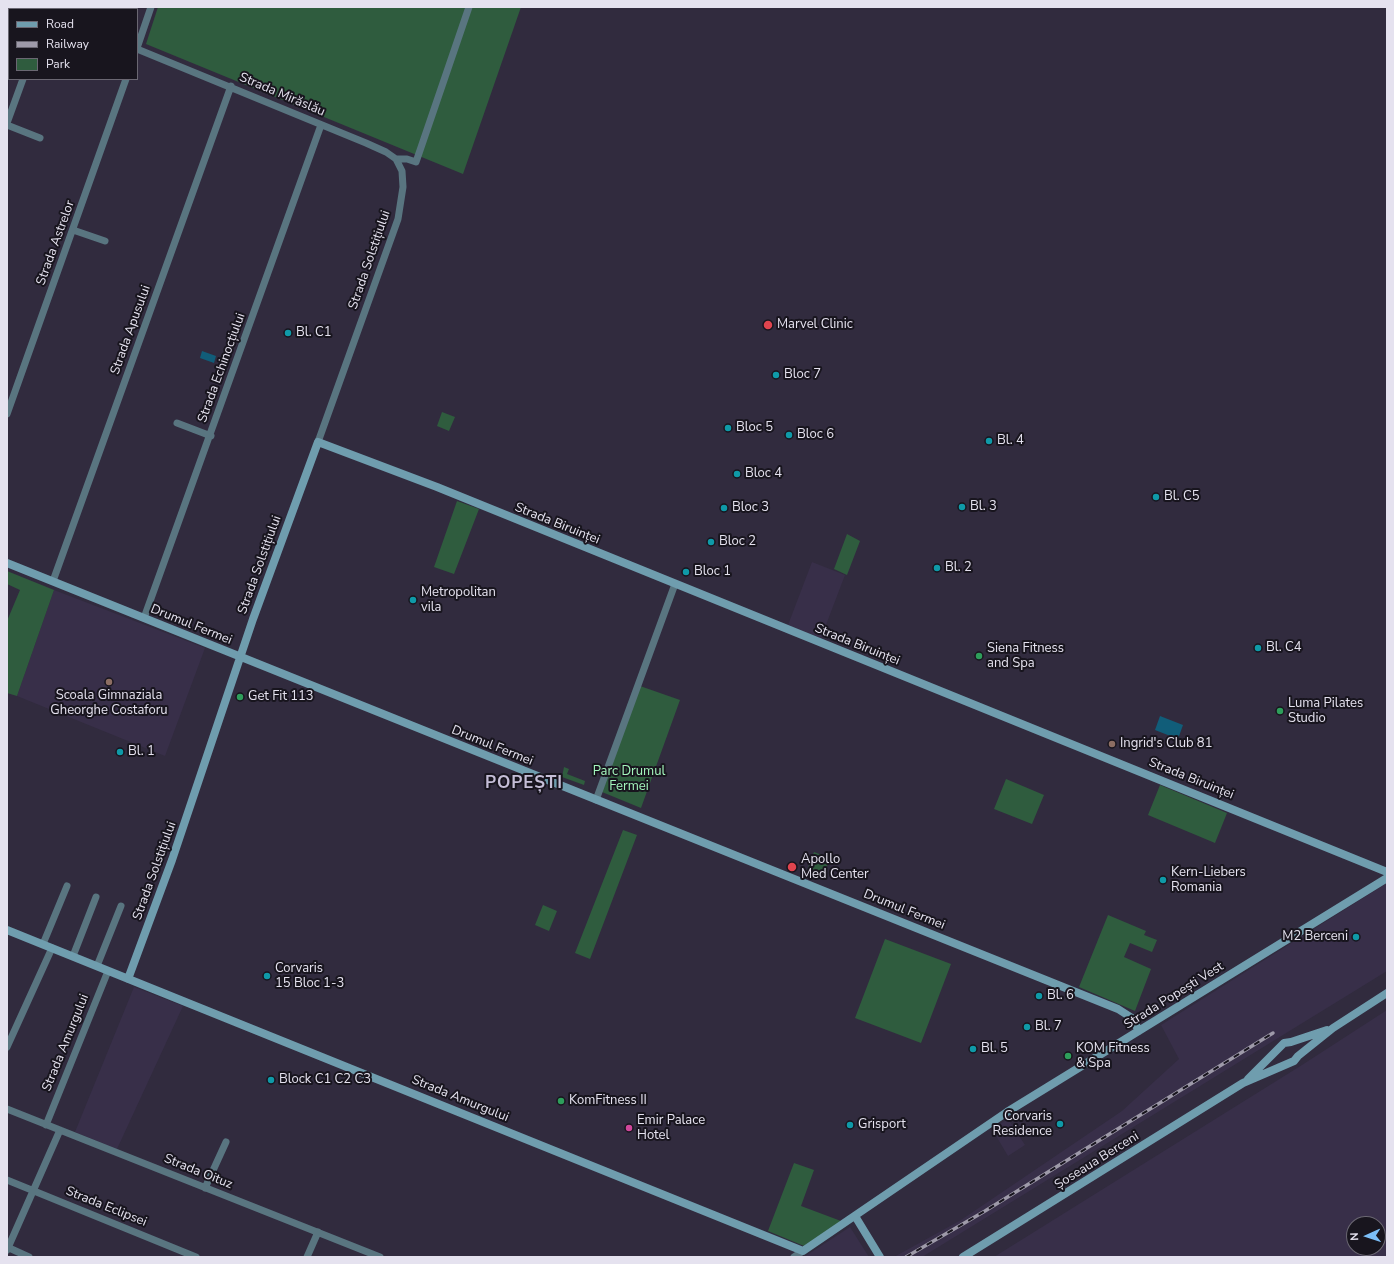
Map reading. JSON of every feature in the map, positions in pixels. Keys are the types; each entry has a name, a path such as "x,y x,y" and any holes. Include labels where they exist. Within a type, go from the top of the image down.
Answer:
{"street":[{"path":"138,46 151,7"},
{"name":"Strada Mirăslău","path":"138,49 231,86 366,143 396,159 407,159 416,162 469,7"},
{"path":"23,80 7,124 40,138"},
{"name":"Strada Astrelor","path":"7,414 74,230 126,80"},
{"name":"Strada Apusului","path":"53,581 231,86"},
{"name":"Strada Echinocțiului","path":"144,618 211,436 321,125"},
{"name":"Strada Solstițiului","path":"128,979 172,860 241,658 398,220 403,187 402,171 396,159"},
{"path":"74,230 105,241"},
{"path":"177,422 211,436"},
{"name":"Strada Biruinței","path":"318,442 436,487 940,694 1387,872"},
{"name":"Drumul Fermei","path":"7,563 1118,1009 1132,1018 1139,1031"},
{"path":"596,800 675,584"},
{"name":"Strada Popești Vest","path":"803,1250 1007,1112 1387,878"},
{"path":"43,944 67,886"},
{"path":"73,956 96,897"},
{"path":"97,966 121,906"},
{"name":"Strada Amurgului","path":"7,930 803,1250"},
{"path":"7,1048 52,948"},
{"name":"Strada Amurgului","path":"46,1125 108,971"},
{"name":"Șoseaua Berceni","path":"963,1257 1243,1083 1287,1063 1294,1062 1298,1056 1332,1028 1387,993"},
{"name":"Șoseaua Berceni","path":"1243,1083 1277,1051 1280,1045 1332,1028"},
{"path":"1291,1042 1298,1049 1298,1056"},
{"path":"1277,1051 1278,1058 1287,1063"},
{"name":"Strada Oituz","path":"7,1109 380,1257"},
{"path":"30,1257 7,1249 60,1130"},
{"path":"205,1188 226,1142"},
{"name":"Strada Eclipsei","path":"7,1180 196,1257"},
{"path":"855,1216 880,1257"},
{"path":"307,1257 318,1232"},
{"path":"794,1257 803,1250"}],"shaded area":[{"path":"812,562 845,575 821,638 788,625"},
{"path":"54,590 205,648 165,756 17,696"},
{"path":"1387,883 1387,971 922,1257 894,1257 961,1220 1122,1111 1179,1059 1161,1025"},
{"path":"134,987 183,1006 117,1149 75,1132"},
{"path":"1387,1010 1387,1257 994,1257 1302,1065"},
{"path":"1008,1119 1025,1145 1008,1156 992,1129"},
{"path":"850,1227 869,1257 804,1257"}],"green space":[{"path":"158,7 521,7 463,174 146,44"},
{"path":"442,412 455,417 449,431 437,426"},
{"path":"457,501 479,509 454,574 434,567"},
{"path":"847,534 860,541 847,575 834,569"},
{"path":"7,571 54,590 17,696 7,693 7,621 20,590 7,584"},
{"name":"Parc Drumul Fermei","path":"640,686 680,700 641,808 602,792"},
{"path":"564,767 569,769 567,774 585,781 584,785 562,777"},
{"path":"1006,779 1044,795 1032,824 994,809"},
{"path":"1160,785 1227,813 1215,843 1148,815"},
{"path":"623,830 637,835 590,959 575,953"},
{"path":"814,852 830,858 822,879 806,873"},
{"path":"543,905 557,911 549,931 535,925"},
{"path":"1108,915 1146,931 1144,935 1157,940 1152,952 1130,943 1124,957 1151,969 1135,1011 1079,987"},
{"path":"885,939 951,964 921,1043 855,1018"},
{"path":"794,1163 814,1170 801,1206 841,1221 804,1246 768,1231"}],"water":[{"path":"202,351 216,356 214,363 200,358"},
{"path":"1160,716 1183,725 1178,739 1155,730"}],"railway":[{"path":"906,1257 985,1211 1273,1033"}],"place":[{"name":"Marvel Clinic","path":"768,325"},
{"name":"Bl. C1","path":"288,333"},
{"name":"Bloc 7","path":"776,375"},
{"name":"Bloc 5","path":"728,428"},
{"name":"Bloc 6","path":"789,435"},
{"name":"Bl. 4","path":"989,441"},
{"name":"Bloc 4","path":"737,474"},
{"name":"Bl. C5","path":"1156,497"},
{"name":"Bl. 3","path":"962,507"},
{"name":"Bloc 3","path":"724,508"},
{"name":"Bloc 2","path":"711,542"},
{"name":"Bl. 2","path":"937,568"},
{"name":"Bloc 1","path":"686,572"},
{"name":"Metropolitan vila","path":"413,600"},
{"name":"Bl. C4","path":"1258,648"},
{"name":"Siena Fitness and Spa","path":"979,656"},
{"name":"Scoala Gimnaziala Gheorghe Costaforu","path":"109,682"},
{"name":"Get Fit 113","path":"240,697"},
{"name":"Luma Pilates Studio","path":"1280,711"},
{"name":"Ingrid's Club 81","path":"1112,744"},
{"name":"Bl. 1","path":"120,752"},
{"name":"Apollo Med Center","path":"792,867"},
{"name":"Kern-Liebers Romania","path":"1163,880"},
{"name":"M2 Berceni","path":"1356,937"},
{"name":"Corvaris 15 Bloc 1-3","path":"267,976"},
{"name":"Bl. 6","path":"1039,996"},
{"name":"Bl. 7","path":"1027,1027"},
{"name":"Bl. 5","path":"973,1049"},
{"name":"KOM Fitness & Spa","path":"1068,1056"},
{"name":"Block C1 C2 C3","path":"271,1080"},
{"name":"KomFitness II","path":"561,1101"},
{"name":"Corvaris Residence","path":"1060,1124"},
{"name":"Grisport","path":"850,1125"},
{"name":"Emir Palace Hotel","path":"629,1128"}],"district":[{"name":"POPEȘTI","path":"524,784"}]}
